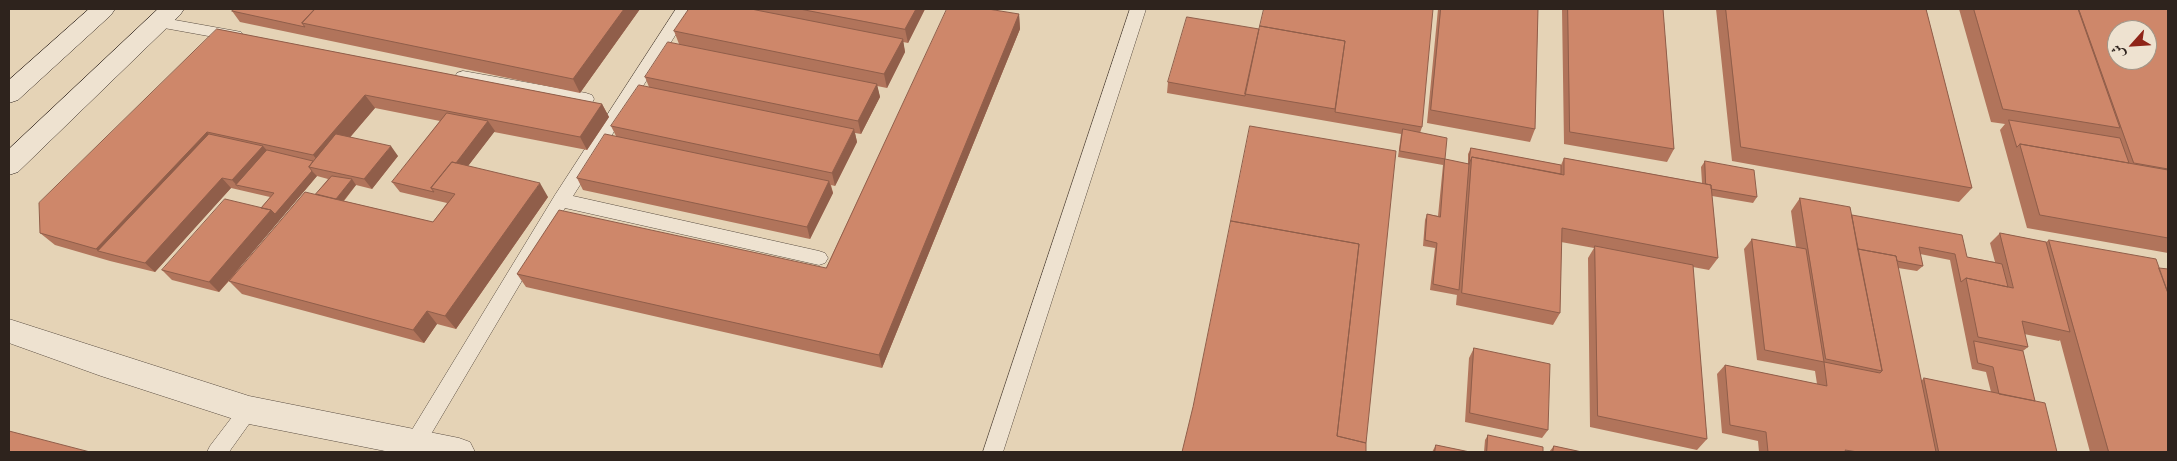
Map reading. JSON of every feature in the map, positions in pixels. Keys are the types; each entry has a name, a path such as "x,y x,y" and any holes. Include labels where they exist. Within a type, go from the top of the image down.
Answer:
{"street":[{"path":"9,94 103,9"},
{"path":"9,165 165,15"},
{"path":"9,113 35,87 47,68 49,58"},
{"path":"9,331 249,410 413,448 459,452"}],"lane":[{"path":"413,448 561,200 684,9"},
{"path":"993,452 1138,9"},
{"path":"165,15 255,39"},
{"path":"450,74 586,99"},
{"path":"561,200 819,258"},
{"path":"217,452 249,410"}],"building":[{"path":"235,9 315,9 302,23 305,27 232,11"},
{"path":"315,9 624,9 573,79 302,23"},
{"path":"689,9 751,9 903,39 884,74 674,31"},
{"path":"800,9 916,9 905,29"},
{"path":"947,9 988,9 1019,14 879,355 517,274 559,210 826,268"},
{"path":"1264,9 1433,9 1422,127 1335,112 1345,41 1260,26"},
{"path":"1441,9 1538,9 1535,129 1431,110"},
{"path":"1568,9 1663,9 1674,149 1570,132"},
{"path":"1726,9 1926,9 1972,188 1741,147"},
{"path":"1974,9 2078,9 2120,128 2003,109"},
{"path":"2079,9 2168,9 2168,169 2134,163"},
{"path":"1187,17 1259,29 1245,96 1168,82"},
{"path":"1260,26 1345,41 1335,109 1245,94"},
{"path":"217,29 602,104 580,137 365,95 313,155 207,132 96,249 40,233 39,203"},
{"path":"668,42 877,84 858,121 645,77"},
{"path":"639,85 854,129 832,173 611,126"},
{"path":"447,113 488,121 456,163 452,162 431,188 434,192 392,182"},
{"path":"2009,120 2120,138 2129,163 2020,144 2017,147"},
{"path":"1250,126 1396,151 1366,443 1337,436 1359,244 1231,221"},
{"path":"1403,129 1447,138 1445,159 1400,151"},
{"path":"209,134 263,146 232,180 222,178 145,263 98,251"},
{"path":"336,134 391,146 364,179 309,167"},
{"path":"605,134 829,181 807,227 577,178"},
{"path":"2020,144 2168,170 2168,238 2040,215"},
{"path":"1471,148 1561,165 1561,174 1472,157 1469,164"},
{"path":"267,150 313,161 309,167 312,171 275,214 271,210 261,208 274,193 236,185"},
{"path":"1472,157 1564,175 1564,158 1711,185 1718,258 1562,228 1560,313 1462,293"},
{"path":"1445,159 1469,164 1459,290 1433,284 1437,243 1425,240 1427,214 1440,217"},
{"path":"1705,161 1754,170 1757,197 1711,189 1711,185 1706,184"},
{"path":"452,162 540,183 445,316 427,311 413,330 229,281 305,192 433,222 455,194 431,188"},
{"path":"332,176 352,179 336,199 316,194"},
{"path":"1800,198 1850,207 1882,371 1826,359"},
{"path":"225,199 271,210 209,282 162,270"},
{"path":"1852,215 1962,235 1967,257 2002,264 2008,287 1966,278 1961,282 1955,254 1919,247 1923,266 1897,261 1896,256 1858,249"},
{"path":"1231,221 1359,244 1337,436 1366,443 1366,452 1182,452"},
{"path":"2000,233 2046,242 2070,332 2022,321 2028,347 1978,337 1966,278 2013,288"},
{"path":"1752,239 1806,249 1824,362 1765,350"},
{"path":"2049,240 2156,259 2168,293 2168,452 2109,452"},
{"path":"1595,246 1693,265 1707,439 1598,416"},
{"path":"1858,249 1896,256 1936,452 1858,452 1845,450 1846,452 1768,452 1766,432 1730,425 1725,365 1827,386 1824,362 1880,373 1882,371"},
{"path":"2159,268 2168,269 2168,293"},
{"path":"1974,341 2023,351 2035,401 1999,394 1993,367 1978,363"},
{"path":"1474,348 1550,364 1548,430 1470,413"},
{"path":"1924,378 2045,403 2057,452 1939,452"},
{"path":"9,431 90,452 9,452"},
{"path":"1488,435 1543,447 1543,452 1487,452"},
{"path":"1436,445 1470,452 1435,452"},
{"path":"1554,446 1582,452 1553,452"}]}
